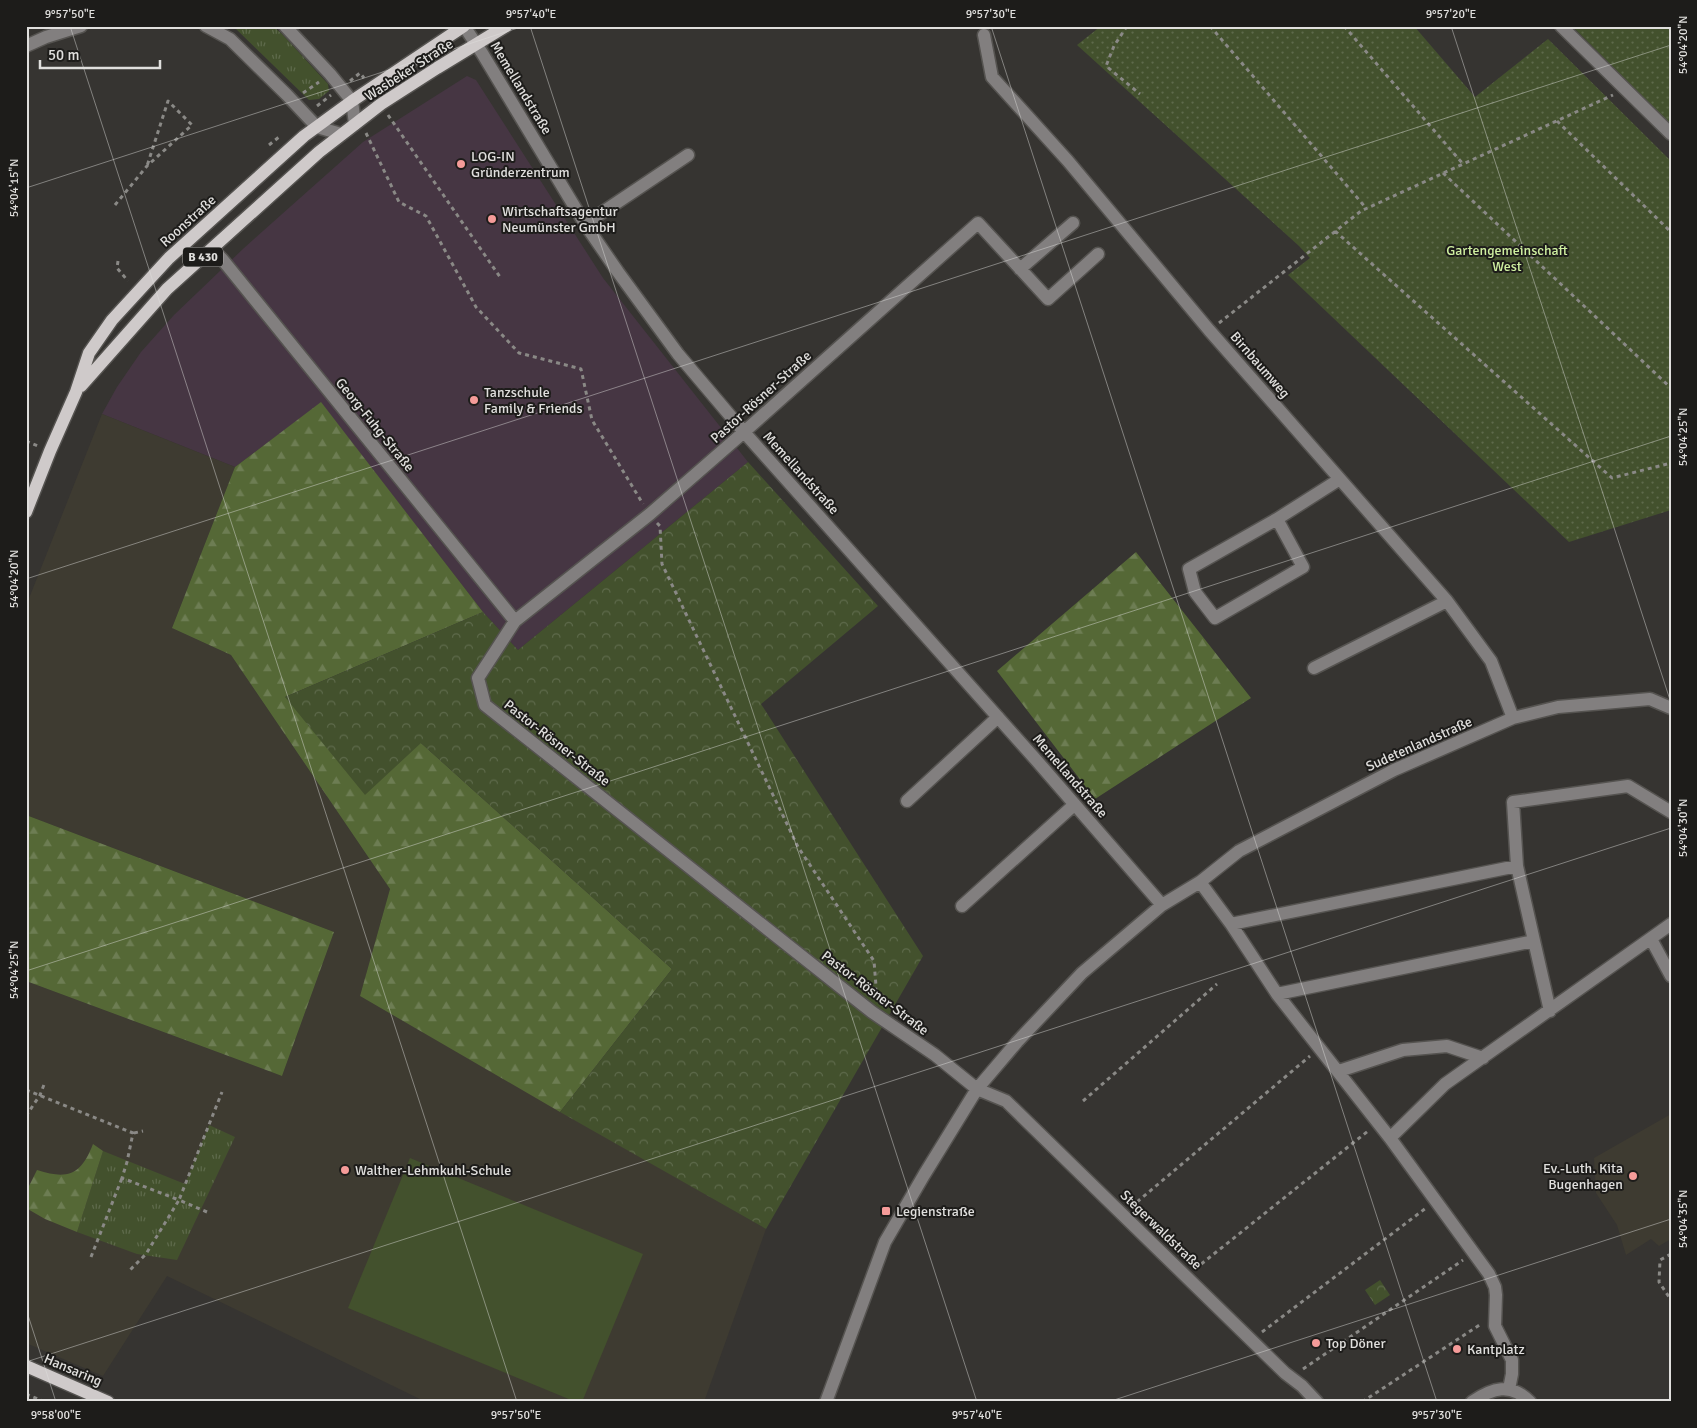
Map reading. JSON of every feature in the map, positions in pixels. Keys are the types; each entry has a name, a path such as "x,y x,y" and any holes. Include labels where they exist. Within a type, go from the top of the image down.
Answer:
{"main road":[{"name":"Wasbeker Straße","path":"352,100 464,26"},
{"name":"Wasbeker Straße","path":"341,134 389,99 506,26"},
{"name":"Roonstraße","path":"26,512 50,450 76,392 89,353 112,320 169,258 304,136 352,100"},
{"name":"Roonstraße","path":"76,392 167,289 341,134"},
{"name":"Hansaring","path":"26,1366 108,1402"}],"street":[{"path":"26,46 46,37 81,26"},
{"name":"Wasbeker Straße","path":"285,26 352,100 354,124"},
{"name":"Memellandstraße","path":"464,26 585,224 678,354 744,432 1162,904"},
{"path":"1561,26 1671,134"},
{"path":"213,28 230,39 293,100 317,127 341,134"},
{"name":"Birnbaumweg","path":"984,35 992,77 1068,162 1209,330 1447,601 1491,661 1513,718"},
{"path":"585,224 688,155"},
{"name":"Pastor-Rösner-Straße","path":"977,1089 935,1055 872,1012 485,705 478,678 515,621 650,514 978,223 1020,269"},
{"path":"1073,223 1020,269 1048,299 1098,254"},
{"name":"Georg-Fuhg-Straße","path":"212,248 515,621"},
{"path":"1277,519 1303,568 1215,618 1195,592 1189,569 1277,519 1340,479"},
{"path":"1314,668 1447,601"},
{"name":"Sudetenlandstraße","path":"1162,904 1200,882 1239,851 1386,774 1513,718 1558,706 1650,699 1671,708"},
{"path":"907,801 998,717"},
{"path":"1550,1011 1517,866 1513,802 1628,786 1671,812"},
{"path":"962,906 1074,805"},
{"path":"1231,924 1517,866"},
{"path":"1200,882 1231,924 1277,994 1379,1123 1489,1274 1495,1287 1495,1326 1512,1360 1509,1389"},
{"path":"826,1402 885,1242 977,1089 1017,1042 1082,974 1162,904"},
{"path":"1390,1138 1445,1084 1671,924"},
{"path":"1650,939 1671,976"},
{"path":"1277,994 1534,941"},
{"path":"1339,1071 1403,1050 1447,1046 1483,1058"},
{"name":"Stegerwaldstraße","path":"977,1089 1006,1101 1251,1340 1290,1377 1309,1392 1317,1402"},
{"path":"1472,1402 1496,1389 1509,1389 1522,1394 1530,1402"}],"path":[{"path":"1127,26 1114,46 1106,66 1140,94"},
{"path":"1210,26 1366,208"},
{"path":"1344,26 1463,164"},
{"path":"293,100 330,74"},
{"path":"1209,330 1366,208 1625,90"},
{"path":"115,205 147,166 192,125 168,102 147,166"},
{"path":"389,116 500,277"},
{"path":"1557,121 1671,232"},
{"path":"366,133 398,202 426,216 476,307 519,353 581,369 592,420 650,514 660,526 662,564 794,838 874,961 876,986 872,1012"},
{"path":"1442,173 1671,388"},
{"path":"1335,231 1612,478 1671,462"},
{"path":"118,261 117,268 129,282"},
{"path":"1083,1101 1217,984"},
{"path":"1123,1214 1320,1048"},
{"path":"26,1116 40,1095 45,1082"},
{"path":"26,1090 134,1133 143,1131"},
{"path":"128,1272 146,1254 179,1200 222,1092"},
{"path":"1187,1276 1379,1123"},
{"path":"90,1257 122,1178 134,1133"},
{"path":"122,1178 207,1212"},
{"path":"1251,1340 1436,1200"},
{"path":"1290,1377 1474,1253"},
{"path":"1671,1254 1660,1260 1659,1282 1671,1300"},
{"path":"1362,1402 1494,1315"},
{"path":"26,1394 45,1402"}],"shaded area":[{"path":"467,76 476,80 603,278 748,462 518,650 483,612 321,403 235,467 102,414 117,387 141,352 174,315 244,248 363,142"},
{"name":"Walther-Lehmkuhl-Schule","path":"102,414 235,467 172,628 231,655 390,889 360,996 766,1229 704,1402 426,1402 167,1276 103,1376 26,1343 26,981 282,1076 334,932 26,815 26,606"},
{"name":"Ev.-Luth. Kita Bugenhagen","path":"1671,1114 1671,1239 1659,1246 1651,1239 1626,1255 1617,1225 1596,1193 1594,1158"}],"green space":[{"path":"235,26 273,26 328,84 329,91 319,99 309,100"},
{"name":"Gartengemeinschaft West","path":"1101,26 1414,26 1475,97 1548,39 1671,161 1671,510 1569,542 1288,275 1310,258 1299,246 1077,45"},
{"path":"1572,26 1671,26 1671,125"},
{"path":"321,402 483,612 285,697 421,743 672,969 560,1112 360,996 390,889 231,655 172,628 235,467"},
{"path":"748,462 878,606 761,704 923,956 766,1229 560,1112 672,969 421,743 365,795 285,697 483,612 518,650"},
{"path":"1136,552 1251,698 1095,799 997,671"},
{"path":"26,815 334,932 282,1076 26,981"},
{"path":"209,1125 235,1137 177,1260 137,1254 77,1232 103,1151 185,1184"},
{"path":"93,1144 103,1151 77,1232 45,1219 26,1208 26,1192 37,1170 57,1175 72,1172 84,1163"},
{"path":"410,1158 643,1254 582,1402 576,1402 348,1308"},
{"path":"1380,1280 1390,1295 1375,1305 1365,1290"}],"place":[{"name":"LOG-IN Gründerzentrum","path":"461,164"},
{"name":"Wirtschaftsagentur Neumünster GmbH","path":"492,219"},
{"name":"Tanzschule Family & Friends","path":"474,400"},
{"name":"Walther-Lehmkuhl-Schule","path":"345,1170"},
{"name":"Ev.-Luth. Kita Bugenhagen","path":"1633,1176"},
{"name":"Legienstraße","path":"886,1211"},
{"name":"Top Döner","path":"1316,1343"},
{"name":"Kantplatz","path":"1457,1349"}]}
